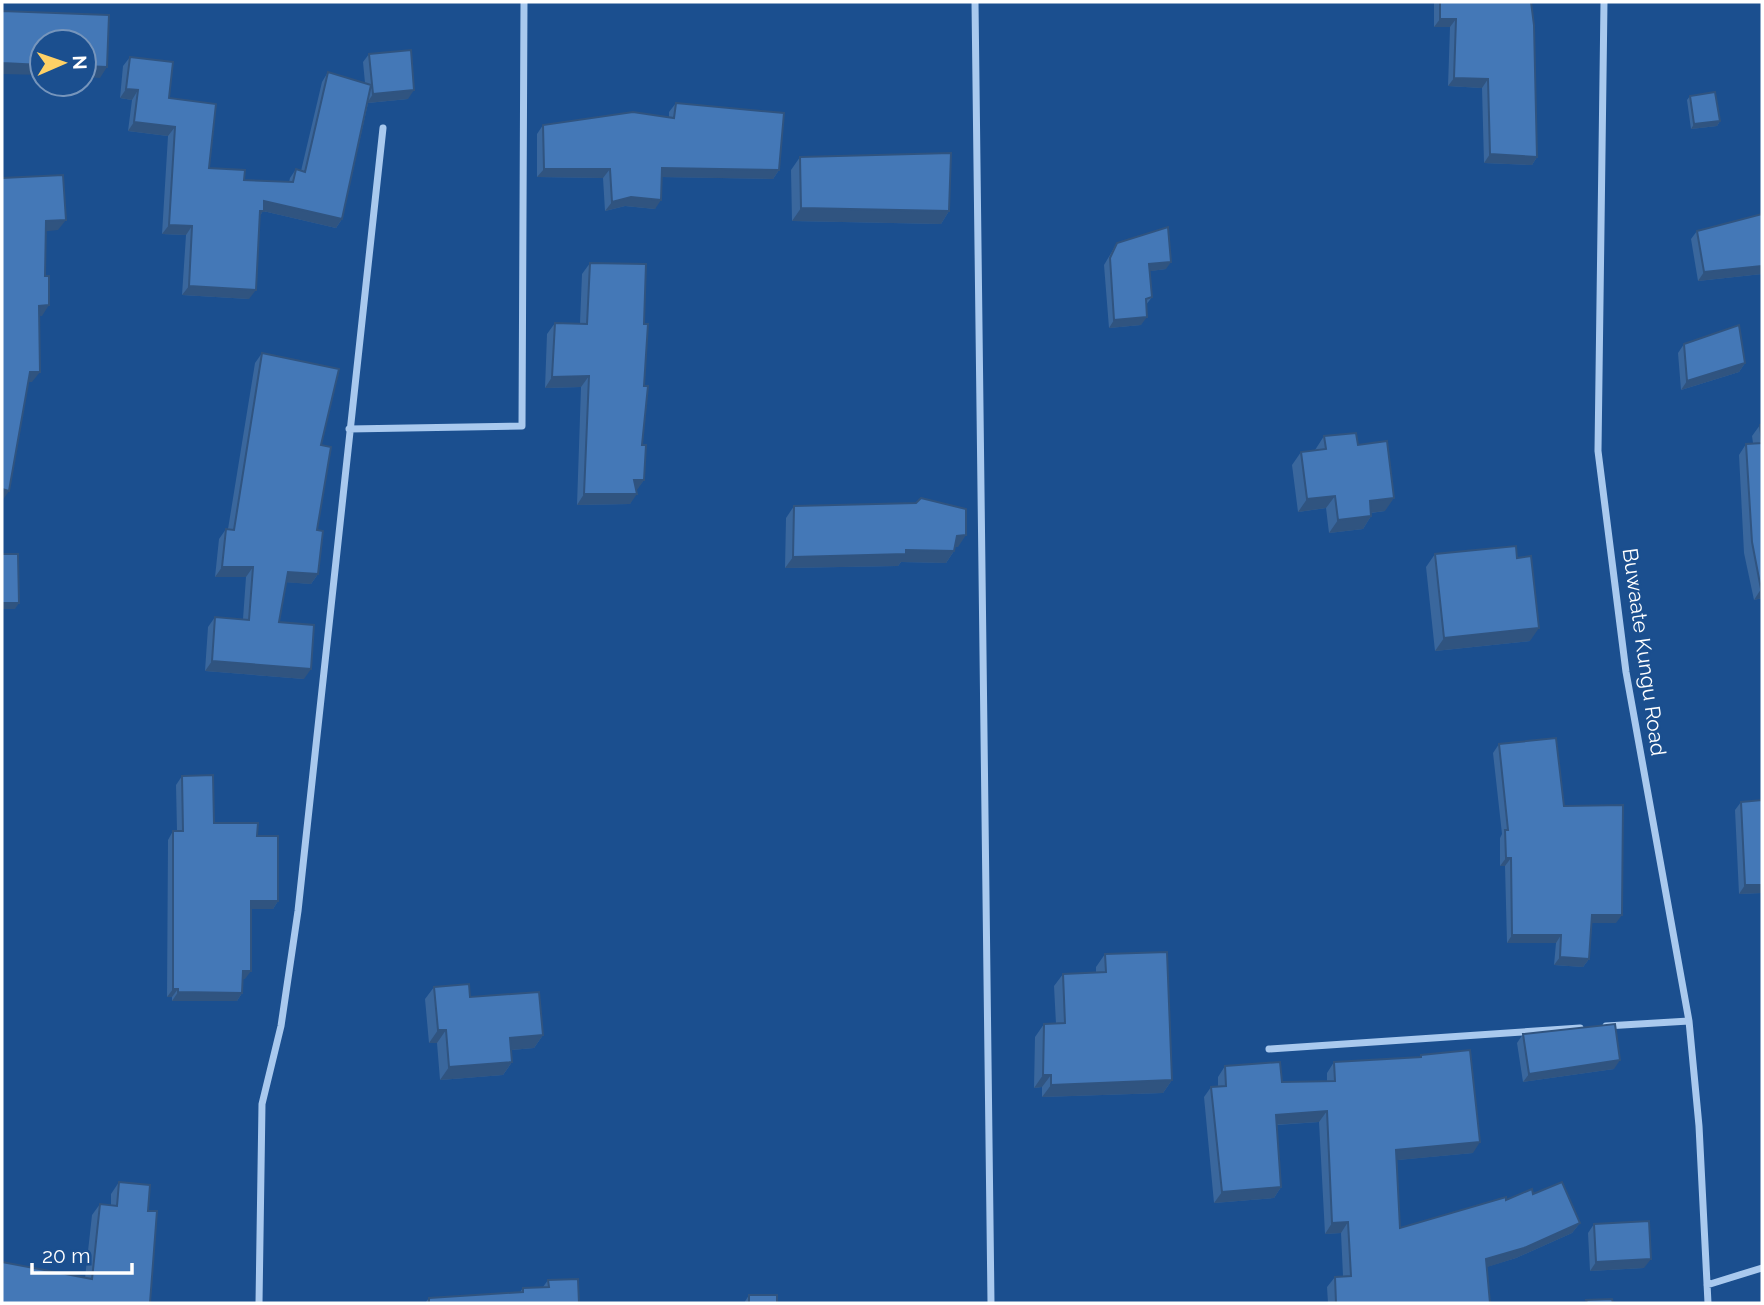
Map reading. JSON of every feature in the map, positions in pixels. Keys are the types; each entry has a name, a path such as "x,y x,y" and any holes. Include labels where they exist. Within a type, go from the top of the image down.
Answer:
{"street":[{"path":"349,429 522,426 524,2"},
{"path":"975,2 991,1303"},
{"name":"Buwaate Kungu Road","path":"1604,2 1598,451 1626,672 1689,1021 1699,1126 1709,1303"},
{"path":"259,1303 262,1104 281,1026 298,911 383,128"},
{"path":"1269,1049 1689,1021"},
{"path":"1707,1285 1762,1268"}],"building":[{"path":"1440,2 1531,2 1534,25 1537,157 1490,154 1488,79 1454,78 1456,19 1440,19"},
{"path":"2,11 109,15 107,67 98,67 98,28 28,28 28,64 2,63"},
{"path":"411,50 414,90 373,94 369,54"},
{"path":"130,57 173,62 169,98 216,104 209,168 245,170 244,180 293,182 296,169 305,172 328,72 371,85 342,219 264,201 264,211 260,211 256,290 189,286 192,226 169,225 175,127 134,122 138,90 126,89"},
{"path":"1715,92 1720,121 1694,124 1690,96"},
{"path":"676,103 784,113 779,170 662,168 661,200 631,197 612,202 610,169 544,169 543,125 633,112 674,118"},
{"path":"951,153 949,211 801,208 800,157"},
{"path":"63,175 66,220 46,221 45,276 49,276 49,305 39,306 40,372 30,372 9,491 2,489 2,178"},
{"path":"1762,214 1762,266 1704,272 1697,231"},
{"path":"1168,227 1171,262 1149,264 1152,297 1146,299 1147,317 1114,320 1110,258 1117,243"},
{"path":"590,263 646,264 644,324 648,324 644,386 648,386 642,445 646,445 644,480 634,480 637,494 584,494 589,376 552,377 555,323 587,324"},
{"path":"1739,325 1745,363 1687,381 1684,344"},
{"path":"262,353 339,369 321,445 331,447 317,530 323,531 318,574 288,572 279,622 314,625 311,669 212,661 215,617 249,620 253,567 222,567 226,529 234,530"},
{"path":"1356,433 1358,445 1387,441 1394,498 1370,501 1371,516 1338,520 1335,496 1307,499 1301,452 1326,449 1324,436"},
{"path":"1762,443 1761,589 1752,542 1746,444"},
{"path":"921,498 966,509 966,535 957,536 954,551 906,550 906,554 793,557 794,506 916,503"},
{"path":"1516,546 1517,558 1531,556 1539,628 1444,638 1435,554"},
{"path":"2,554 18,554 19,603 2,603"},
{"path":"1556,738 1564,806 1623,805 1622,915 1592,915 1589,959 1560,957 1561,935 1512,935 1511,858 1506,858 1505,830 1508,830 1499,744"},
{"path":"213,775 214,823 258,823 257,836 278,836 278,901 251,901 251,971 243,971 242,993 178,992 178,989 173,989 173,831 183,831 182,776"},
{"path":"1762,800 1762,885 1745,885 1741,802"},
{"path":"1167,952 1172,1080 1051,1085 1051,1075 1043,1075 1044,1024 1065,1023 1063,974 1106,972 1105,954"},
{"path":"469,984 470,997 539,992 543,1035 510,1038 512,1062 449,1067 446,1030 438,1030 434,987"},
{"path":"1615,1024 1620,1060 1529,1074 1523,1034"},
{"path":"1470,1050 1480,1142 1396,1150 1400,1228 1506,1197 1506,1200 1532,1189 1533,1194 1562,1182 1580,1223 1524,1248 1486,1259 1490,1303 1336,1303 1335,1277 1351,1276 1348,1222 1332,1223 1327,1111 1276,1115 1281,1187 1222,1192 1211,1087 1226,1086 1225,1066 1280,1062 1282,1082 1335,1081 1334,1062 1421,1057"},
{"path":"119,1182 150,1185 148,1211 157,1211 150,1303 2,1303 2,1262 92,1279 100,1204 117,1206"},
{"path":"1649,1221 1651,1259 1596,1262 1594,1224"},
{"path":"578,1279 579,1303 429,1303 429,1298 523,1292 523,1288 549,1287 548,1280"},
{"path":"749,1295 777,1295 777,1303 749,1303"},
{"path":"1612,1299 1613,1303 1587,1303 1586,1300"}]}
